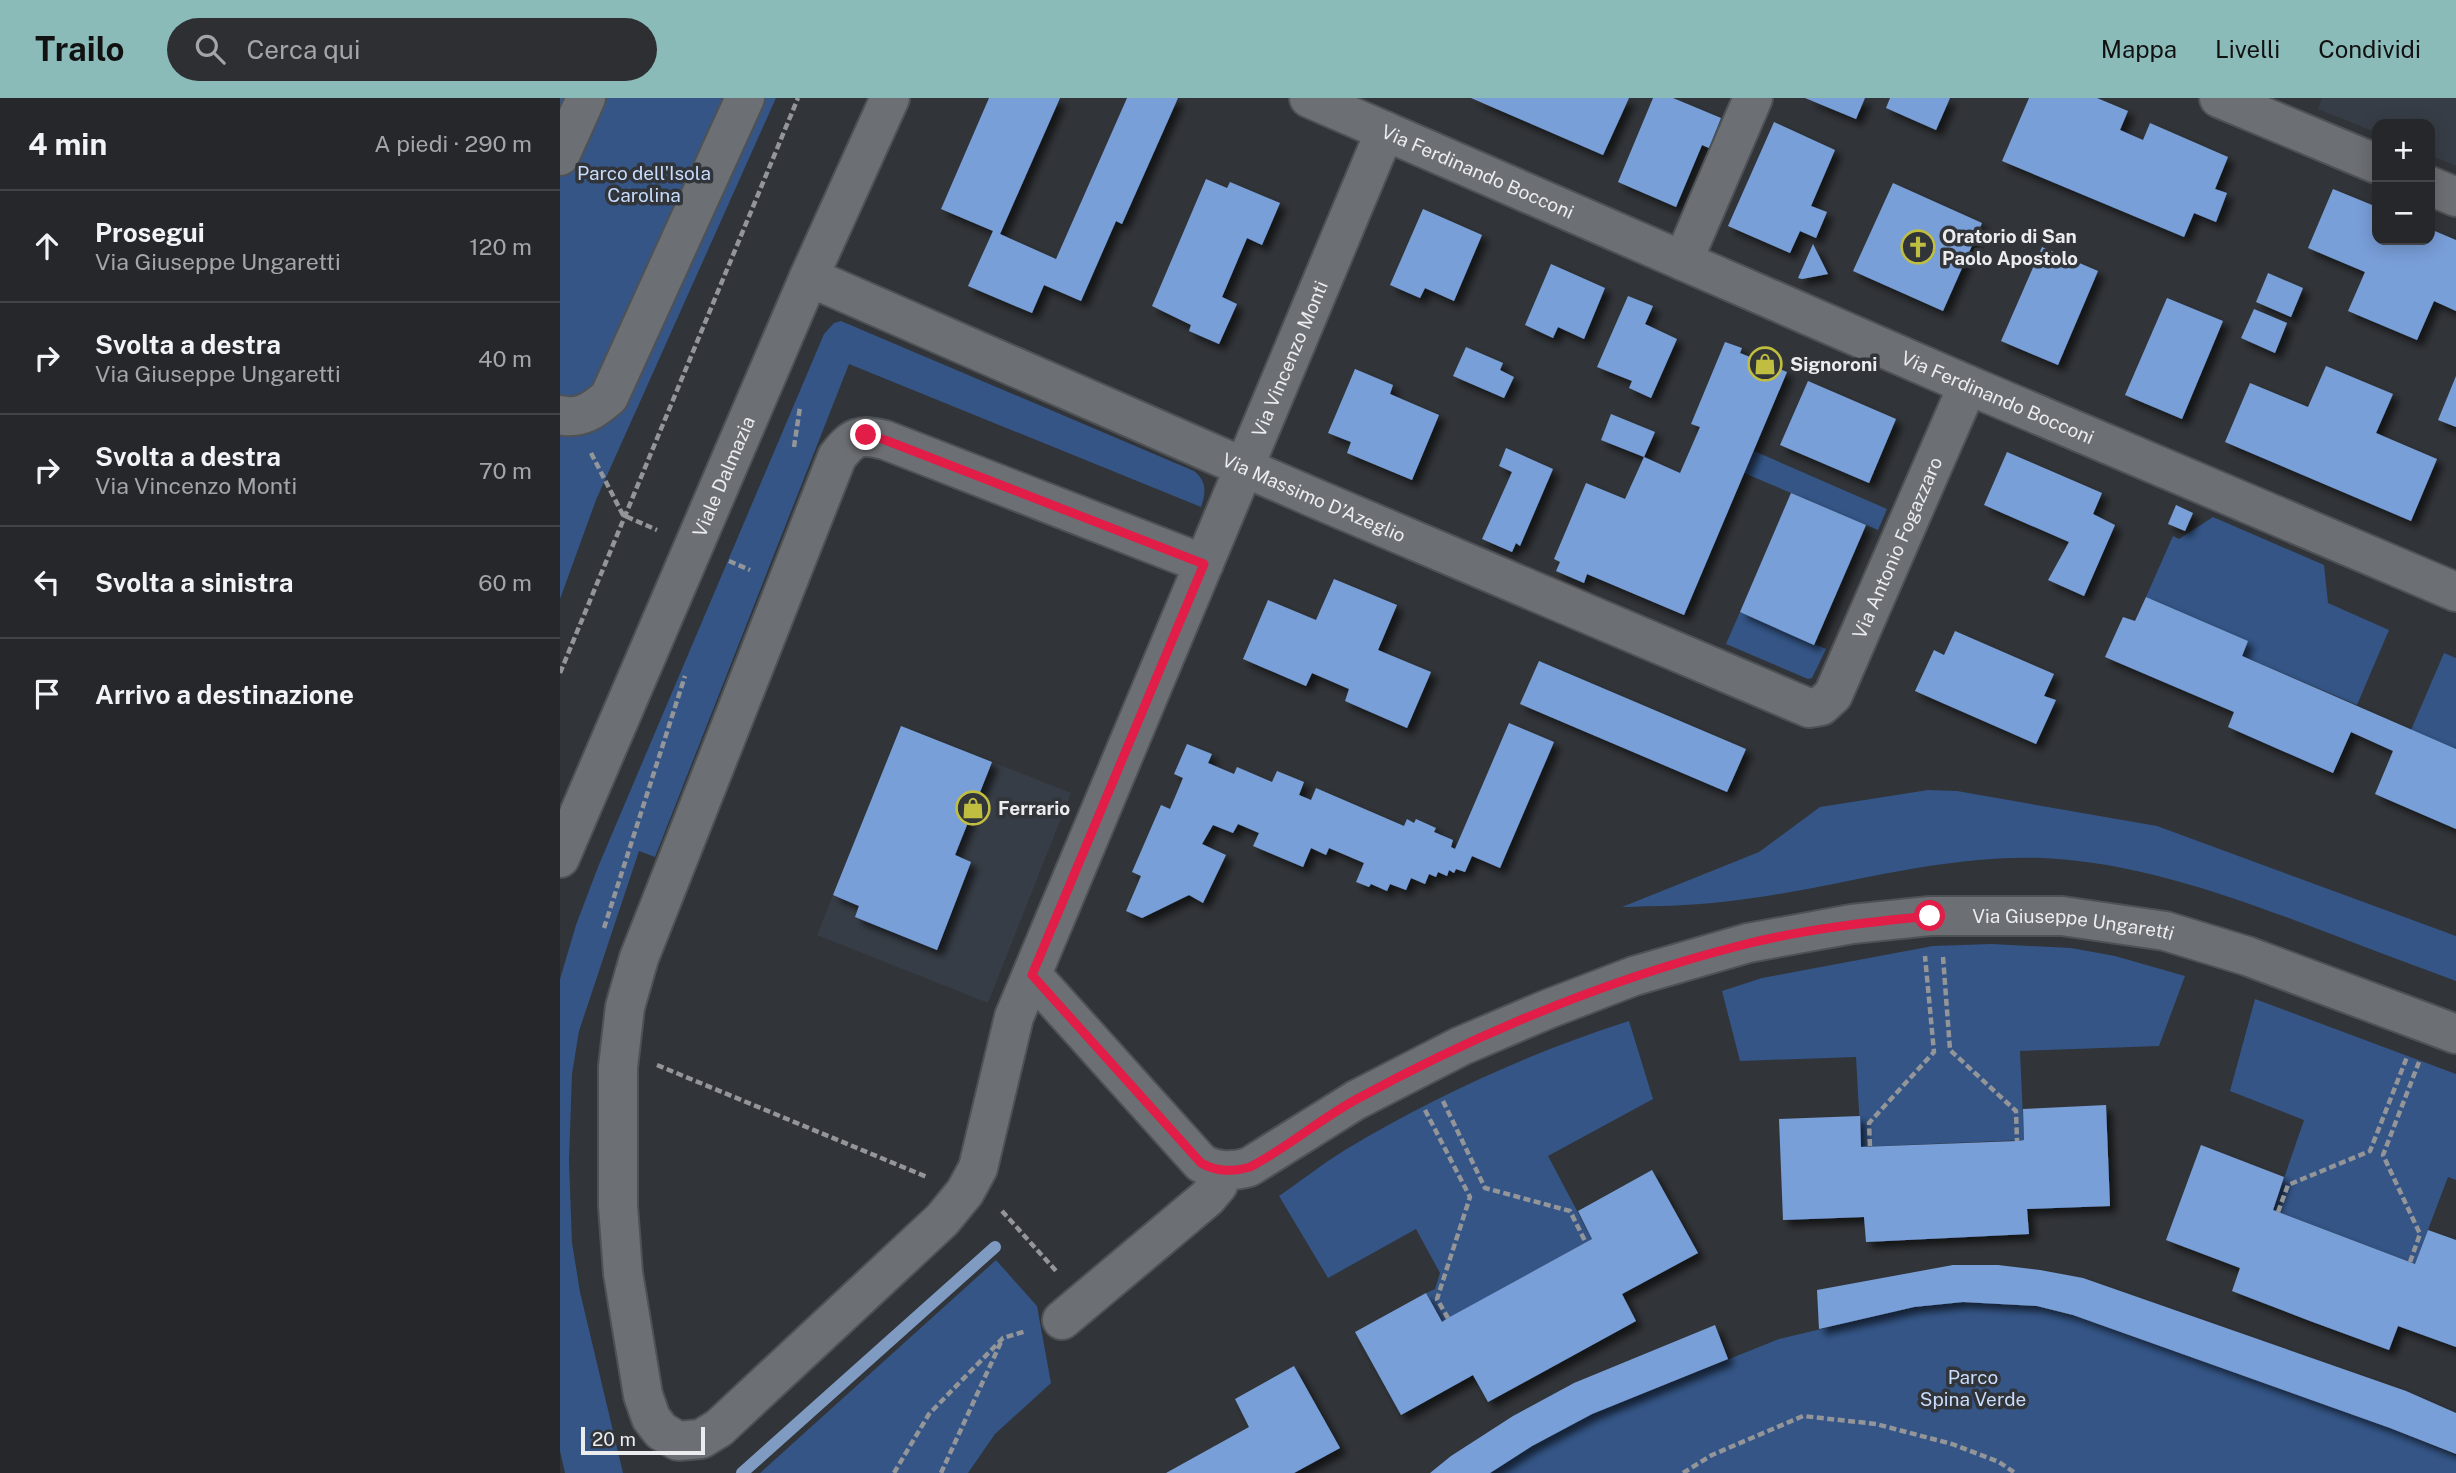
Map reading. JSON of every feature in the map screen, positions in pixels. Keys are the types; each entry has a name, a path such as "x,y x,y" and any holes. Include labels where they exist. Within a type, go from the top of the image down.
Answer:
{"street":[{"path":"560,156 586,98"},
{"path":"570,415 592,412 609,397 745,98"},
{"name":"Viale Dalmazia","path":"560,858 809,277 890,98"},
{"name":"Via Ferdinando Bocconi","path":"1310,98 1968,385 2456,592"},
{"path":"1683,261 1753,98"},
{"path":"2219,98 2372,162"},
{"name":"Via Vincenzo Monti","path":"620,1050 618,1206 625,1286 643,1395 651,1418 661,1431 678,1441 701,1439 719,1429 921,1240 965,1192 978,1168 984,1153 1014,1017 1384,131"},
{"path":"2435,188 2456,197"},
{"name":"Via Massimo D’Azeglio","path":"809,277 1244,468 1804,707 1821,706"},
{"name":"Via Antonio Fogazzaro","path":"1821,706 1833,695 1968,385"},
{"path":"620,1050 628,991 639,958 837,457 850,440 866,435 885,440 1204,564"},
{"name":"Via Giuseppe Ungaretti","path":"1221,1171 1250,1167 1356,1100 1441,1056 1560,1004 1634,976 1748,943 1839,926 1930,916 2062,916 2165,931 2247,956 2442,1029"},
{"path":"1032,975 1201,1163 1221,1171 1218,1185 1207,1198 1072,1311"}],"path":[{"path":"560,673 798,98"},
{"path":"793,457 801,402"},
{"path":"570,415 586,439 593,459 624,515 657,530"},
{"path":"603,932 686,674 648,656"},
{"path":"1930,916 1942,946 1950,1050 2015,1111 2017,1141"},
{"path":"1870,1146 1869,1123 1934,1052 1924,948 1930,916"},
{"path":"2278,1212 2288,1185 2370,1151 2408,1055 2442,1029"},
{"path":"2410,1262 2420,1234 2383,1156 2420,1060 2442,1029"},
{"path":"620,1050 990,1203 1014,1222 1072,1311 1003,1338 929,1414 894,1473"},
{"path":"1441,1056 1440,1097 1485,1188 1570,1211 1586,1243"},
{"path":"1441,1056 1423,1106 1470,1197 1437,1299 1448,1318"},
{"path":"942,1473 1003,1338"},
{"path":"1683,1473 1712,1455 1803,1416 1876,1424 1926,1437 1999,1462 2015,1473"}],"shaded area":[{"path":"2322,98 2456,98 2456,166 2435,157 2435,119 2372,119 2372,131 2318,109"},
{"path":"901,726 1071,793 988,1003 817,935"}],"green space":[{"name":"Parco dell'Isola Carolina","path":"560,98 776,98 596,500 560,599"},
{"path":"841,321 1194,471 1203,483 1203,502 1201,507 849,364 655,857 639,851 579,1031 572,1074 569,1161 572,1243 580,1292 623,1473 565,1473 560,1451 560,979 576,925 598,867 824,334 834,323"},
{"path":"1754,451 1887,509 1878,530 1744,473"},
{"path":"2213,517 2324,565 2328,603 2389,630 2357,705 2242,656 2248,641 2146,597 2173,536 2179,539"},
{"path":"1740,612 1826,649 1812,678 1808,679 1726,644"},
{"path":"2444,653 2456,658 2456,749 2411,730"},
{"path":"1928,790 1957,791 2157,826 2456,936 2456,981 2239,900 2142,872 2076,861 2002,858 1961,862 1762,897 1697,904 1622,907 1759,852 1820,807"},
{"path":"1991,944 2071,948 2115,956 2185,976 2159,1046 2020,1051 2024,1140 1861,1147 1856,1057 1740,1061 1722,991 1762,978 1933,946"},
{"path":"2255,999 2456,1074 2456,1180 2448,1177 2415,1264 2273,1210 2304,1120 2230,1091"},
{"path":"1629,1021 1653,1099 1548,1156 1592,1239 1442,1322 1426,1293 1435,1289 1440,1273 1416,1229 1328,1278 1279,1196 1345,1150 1448,1094 1555,1047"},
{"path":"996,1260 1037,1306 1051,1383 995,1434 968,1473 760,1473"},
{"name":"Parco Spina Verde","path":"1963,1302 2037,1306 2073,1315 2390,1428 2456,1455 2456,1473 1490,1473 1532,1446 1592,1414 1779,1339 1914,1307"}],"building":[{"path":"989,98 1060,98 1000,234 1056,259 1127,98 1178,98 1122,224 1116,221 1081,301 1044,285 1032,313 968,286 993,231 941,209"},
{"path":"1471,98 1629,98 1603,155"},
{"path":"1653,98 1673,98 1721,118 1709,148 1702,145 1676,207 1618,182"},
{"path":"1805,98 1865,98 1856,119"},
{"path":"1890,98 1950,98 1936,130 1886,108"},
{"path":"2029,98 2097,98 2128,111 2120,130 2143,140 2150,123 2228,157 2215,189 2227,193 2216,222 2194,213 2184,237 2002,161"},
{"path":"1774,122 1835,150 1811,206 1827,212 1816,238 1800,231 1790,253 1728,226"},
{"path":"1206,179 1227,188 1230,182 1280,203 1262,245 1247,238 1222,297 1237,304 1219,344 1189,331 1191,325 1152,306"},
{"name":"Oratorio di San Paolo Apostolo","path":"1893,183 1982,223 1943,311 1853,271"},
{"path":"2333,189 2372,205 2372,245 2435,245 2435,231 2456,240 2456,311 2434,301 2417,340 2348,311 2365,272 2308,248"},
{"path":"1423,209 1482,235 1454,301 1425,288 1420,298 1390,285"},
{"path":"1813,244 1828,274 1798,278"},
{"path":"2042,247 2098,271 2058,365 2001,341"},
{"path":"1551,264 1605,288 1584,339 1558,327 1553,338 1525,325"},
{"path":"2268,273 2303,288 2291,317 2256,302"},
{"path":"1628,296 1653,306 1645,324 1677,339 1651,398 1629,388 1632,381 1597,367"},
{"path":"2167,298 2223,321 2182,419 2125,395"},
{"path":"2254,309 2287,323 2275,353 2241,338"},
{"path":"1725,342 1742,348 1740,353 1787,372 1684,615 1587,574 1584,583 1556,571 1560,562 1554,559 1586,483 1625,499 1644,457 1680,473 1700,427 1691,424"},
{"path":"1466,347 1503,363 1500,370 1514,377 1504,398 1453,376"},
{"path":"2326,366 2393,394 2376,433 2437,459 2411,521 2225,442 2250,383 2308,407"},
{"path":"1355,369 1393,385 1390,394 1439,415 1412,480 1347,453 1351,442 1328,433"},
{"path":"2456,376 2456,427 2438,420"},
{"path":"1808,381 1896,419 1869,483 1780,445"},
{"path":"1611,414 1655,432 1644,457 1601,440"},
{"path":"1506,448 1553,469 1520,546 1516,543 1512,552 1482,539 1512,472 1499,466"},
{"path":"2007,452 2102,493 2093,514 2115,525 2084,596 2048,580 2069,542 1984,505"},
{"path":"1791,493 1866,525 1814,645 1740,612"},
{"path":"2176,505 2193,513 2185,531 2168,524"},
{"path":"1334,579 1397,605 1378,650 1431,672 1407,728 1345,701 1349,689 1312,673 1306,686 1243,659 1268,600 1316,620"},
{"path":"2146,597 2248,641 2242,656 2456,749 2456,829 2375,794 2393,751 2351,732 2333,773 2228,727 2234,712 2105,657 2123,617 2135,621"},
{"path":"1955,631 2054,674 2044,696 2056,700 2036,744 1915,691 1934,650 1944,655"},
{"path":"1539,661 1746,749 1727,792 1520,704"},
{"path":"1509,723 1554,742 1500,868 1472,856 1465,872 1456,869 1454,873 1449,870 1447,876 1438,872 1436,877 1429,874 1425,884 1411,878 1406,890 1390,884 1387,891 1371,884 1369,887 1356,882 1364,863 1329,848 1326,855 1311,848 1303,867 1253,846 1259,833 1238,824 1233,833 1213,825 1202,844 1226,855 1203,903 1189,895 1142,918 1126,911 1141,876 1132,872 1161,805 1170,809 1183,778 1174,774 1187,744 1212,754 1208,763 1234,774 1237,767 1272,782 1277,771 1304,782 1299,795 1311,800 1316,788 1404,826 1407,819 1414,823 1416,819 1436,828 1434,832 1453,840 1451,847 1455,849"},
{"path":"901,726 992,762 955,855 971,862 937,950 855,917 859,906 833,895"},
{"path":"2106,1105 2110,1206 2027,1209 2029,1234 1866,1242 1864,1217 1783,1220 1779,1119 1860,1116 1861,1147 2017,1141 2024,1140 2023,1109"},
{"path":"2201,1145 2284,1177 2273,1210 2415,1264 2428,1230 2456,1240 2456,1347 2398,1326 2389,1350 2310,1321 2232,1291 2240,1268 2166,1240"},
{"path":"1652,1170 1698,1253 1622,1294 1636,1321 1488,1402 1473,1375 1401,1415 1355,1332 1426,1293 1442,1322 1592,1239 1578,1211"},
{"path":"1953,1265 1998,1265 2083,1278 2406,1391 2456,1413 2456,1454 2073,1315 2037,1306 1963,1302 1914,1307 1819,1329 1817,1290"},
{"path":"1715,1325 1728,1359 1592,1414 1532,1446 1490,1473 1430,1473 1451,1456 1513,1416 1574,1383"},
{"path":"1294,1366 1340,1448 1294,1473 1166,1473 1249,1427 1235,1399"}],"waterway":[{"path":"742,1473 995,1247"}],"place":[{"name":"Oratorio di San Paolo Apostolo","path":"1918,247"},
{"name":"Signoroni","path":"1765,364"},
{"name":"Ferrario","path":"973,808"}],"route":[{"path":"866,435 885,440 1204,564 1032,975 1201,1163 1210,1168 1236,1171 1250,1167 1356,1100 1461,1046 1634,976 1748,943 1852,924 1930,916"}]}
